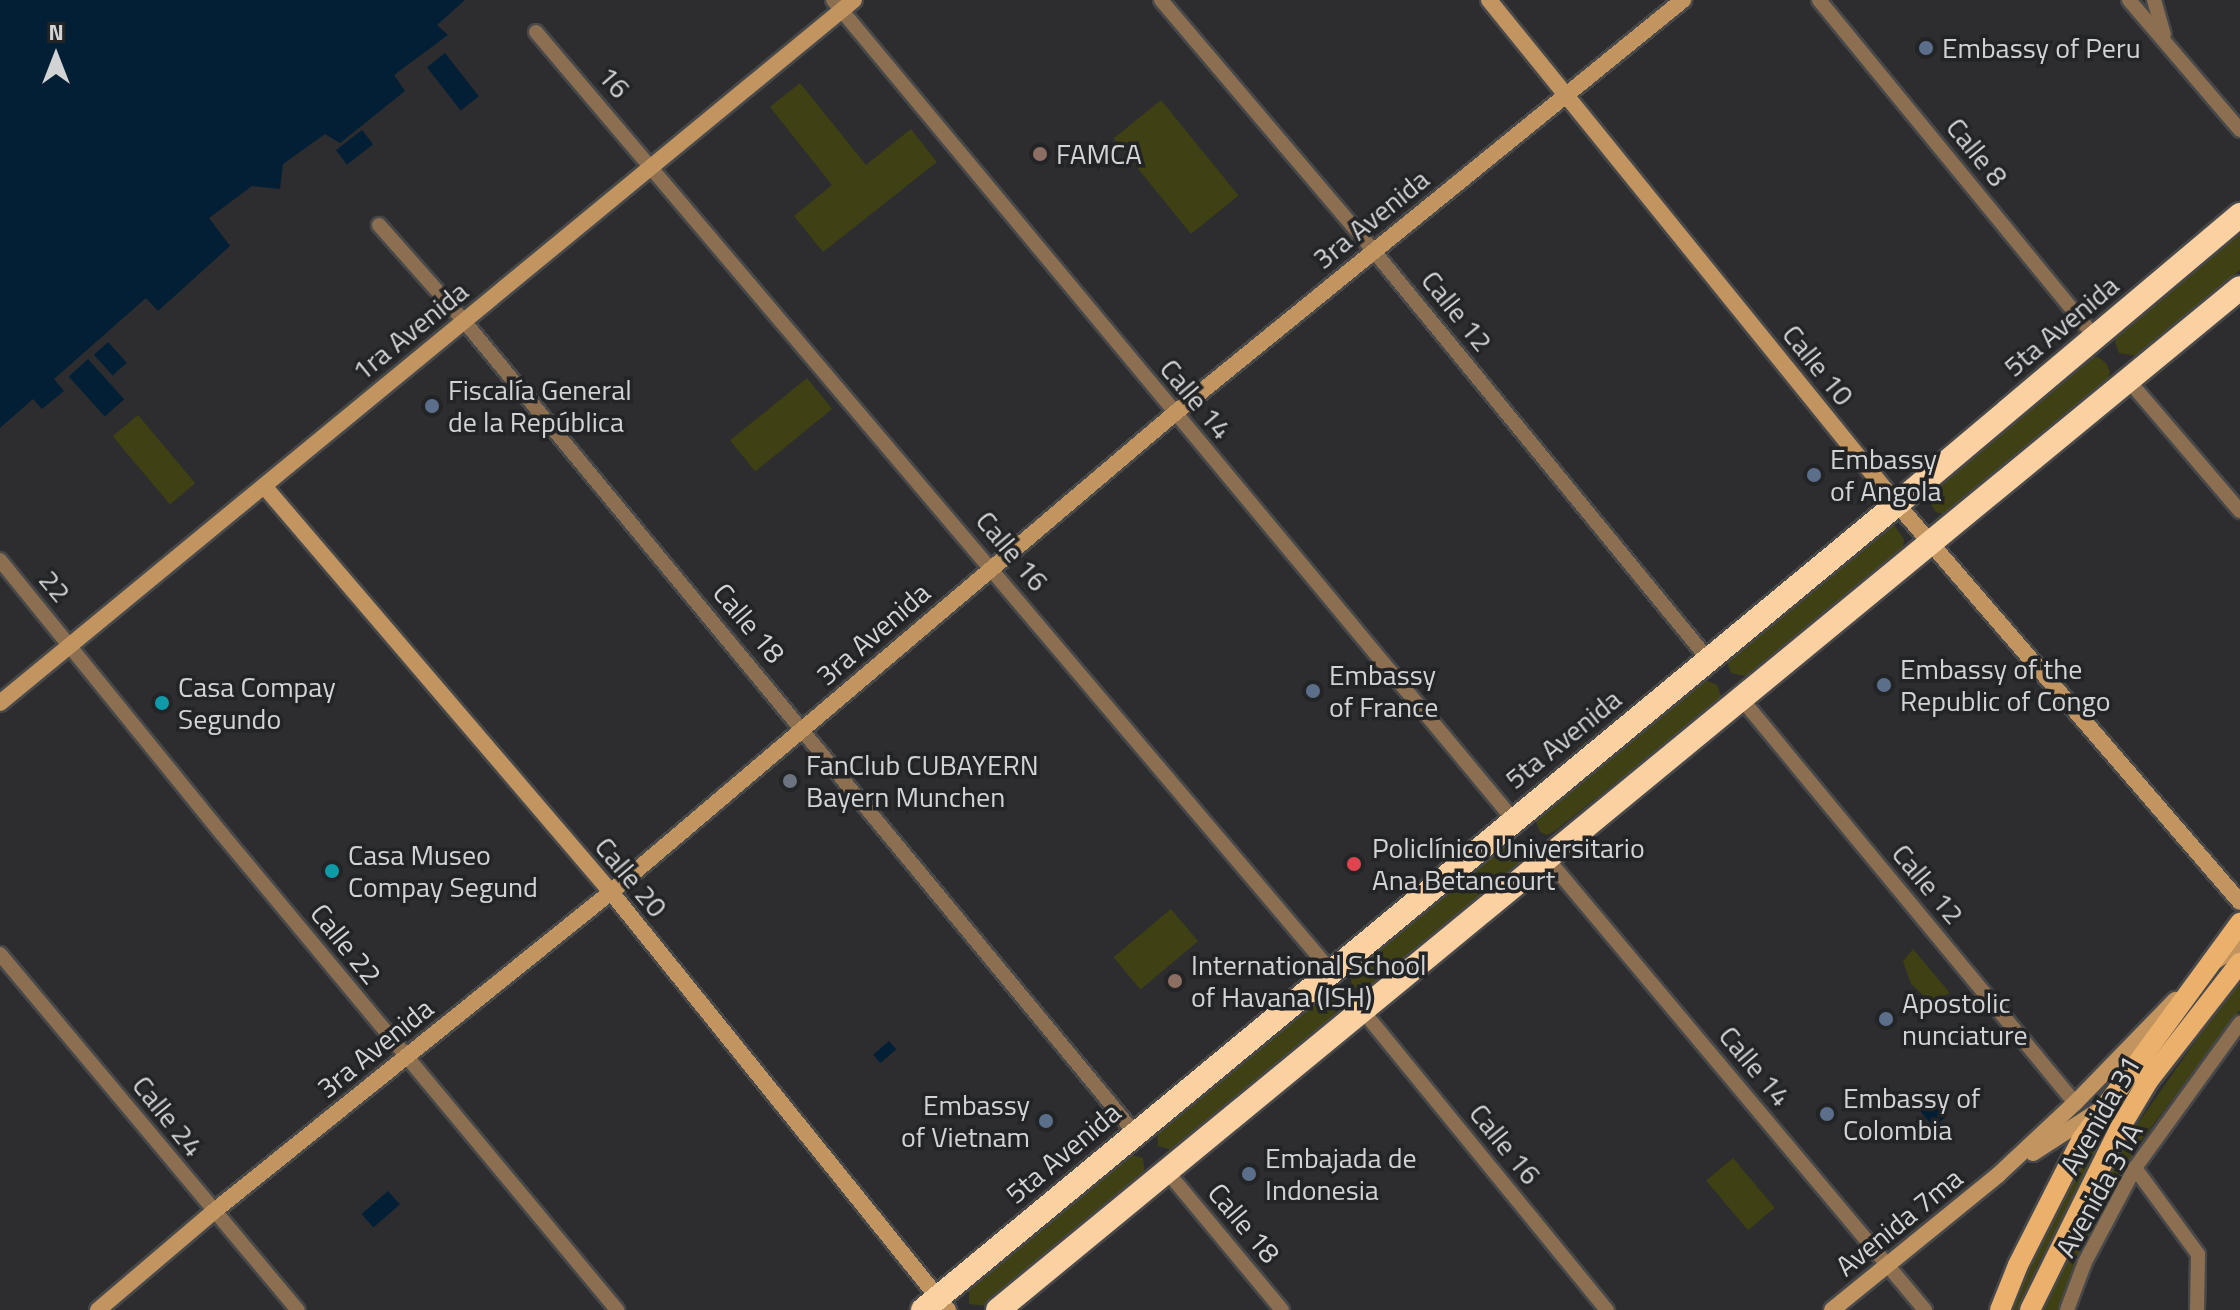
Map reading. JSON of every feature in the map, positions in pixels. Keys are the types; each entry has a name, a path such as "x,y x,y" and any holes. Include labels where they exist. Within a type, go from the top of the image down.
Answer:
{"highway":[{"name":"5ta Avenida","path":"936,1306 1134,1132 1897,504 2240,215"},
{"path":"998,1310 1165,1169 1363,1011 1545,856 2240,288"}],"main road":[{"name":"Calle 10","path":"1489,0 1567,92 1897,504 2240,902"},
{"name":"3ra Avenida","path":"98,1310 213,1212 611,892 1175,413 1683,0"},
{"name":"1ra Avenida","path":"0,703 652,166 843,3"},
{"name":"Calle 20","path":"264,486 611,892 936,1306"},
{"name":"Avenida 31","path":"2000,1310 2018,1265 2082,1139 2240,923"},
{"name":"Avenida 31","path":"2203,970 2240,946"},
{"name":"Avenida 31","path":"2030,1310 2120,1128 2148,1081 2240,963"},
{"name":"Avenida 7ma","path":"1832,1310 1998,1175 2075,1103 2203,970"},
{"name":"Avenida 7ma","path":"1998,1175 2148,1081"}],"street":[{"name":"Calle 12","path":"1161,0 1373,250 1708,659"},
{"name":"Calle 8","path":"1819,0 2095,337"},
{"path":"2129,0 2240,130"},
{"path":"2154,0 2162,33 2185,65"},
{"name":"Calle 14","path":"843,3 1175,413 1513,819"},
{"name":"16","path":"536,32 652,166"},
{"name":"Calle 16","path":"652,166 1331,971"},
{"name":"Calle 18","path":"379,225 464,321 1134,1132"},
{"path":"2129,381 2240,511"},
{"name":"22","path":"0,560 70,645"},
{"name":"Calle 22","path":"70,645 405,1058 617,1310"},
{"name":"Calle 12","path":"1740,697 2075,1103"},
{"name":"Calle 14","path":"1545,856 1925,1310"},
{"name":"Calle 24","path":"0,954 298,1310"},
{"name":"Calle 16","path":"1363,1011 1607,1310"},
{"name":"Avenida 31A","path":"2067,1310 2085,1262 2135,1168 2240,1023"},
{"path":"2135,1168 2198,1254 2197,1310"},
{"name":"Calle 18","path":"1165,1169 1282,1310"}],"shaded area":[{"path":"800,83 866,165 911,129 937,162 823,252 794,216 832,185 770,107"},
{"path":"1161,100 1238,196 1191,234 1114,138"},
{"path":"2240,231 2240,270 2137,356 2119,353 2115,342 2118,333"},
{"path":"2088,357 2098,357 2106,363 2110,372 2108,381 1946,515 1936,512 1926,497 1930,487"},
{"path":"807,378 832,409 755,471 730,440"},
{"path":"138,415 195,483 170,504 113,436"},
{"path":"1894,525 1904,539 1903,549 1749,677 1731,673 1727,662 1730,654 1884,526"},
{"path":"1701,678 1717,685 1722,698 1555,831 1547,835 1540,832 1536,822 1539,811"},
{"path":"1508,840 1525,844 1528,853 1525,859 1368,993 1352,986 1350,970"},
{"path":"1171,909 1198,941 1141,989 1114,957"},
{"path":"1913,949 1950,993 1937,999 1924,996 1911,984 1903,961"},
{"path":"2237,982 2240,986 2240,1010 2135,1149 2058,1310 2042,1310 2127,1139"},
{"path":"1317,995 1335,1000 1336,1018 1176,1151 1158,1146 1157,1128"},
{"path":"2121,1107 2038,1264 2019,1310 2012,1310 2032,1261 2093,1144 2110,1114"},
{"path":"1125,1153 1143,1158 1145,1176 988,1306 969,1304 969,1283"},
{"path":"1733,1158 1775,1208 1748,1230 1706,1180"}],"water":[{"path":"0,0 465,0 437,25 448,35 394,75 405,91 340,143 325,134 283,164 280,189 252,186 209,218 230,246 158,311 146,298 54,379 64,391 42,409 33,399 0,428"},
{"path":"445,53 479,96 461,111 427,67"},
{"path":"362,130 373,144 347,165 336,150"},
{"path":"108,342 127,363 113,376 94,355"},
{"path":"88,359 124,399 105,417 69,376"},
{"path":"889,1041 896,1049 880,1063 873,1055"},
{"path":"1932,1100 1946,1117 1933,1127 1920,1110"},
{"path":"388,1191 400,1205 373,1228 362,1214"}],"place":[{"name":"Embassy of Peru","path":"1926,48"},
{"name":"FAMCA","path":"1040,154"},
{"name":"Fiscalía General de la República","path":"432,406"},
{"name":"Embassy of Angola","path":"1814,475"},
{"name":"Embassy of the Republic of Congo","path":"1884,685"},
{"name":"Embassy of France","path":"1313,691"},
{"name":"Casa Compay Segundo","path":"162,703"},
{"name":"FanClub CUBAYERN Bayern Munchen","path":"790,781"},
{"name":"Policlínico Universitario Ana Betancourt","path":"1354,864"},
{"name":"Casa Museo Compay Segund","path":"332,871"},
{"name":"International School of Havana (ISH)","path":"1175,981"},
{"name":"Apostolic nunciature","path":"1886,1019"},
{"name":"Embassy of Colombia","path":"1827,1114"},
{"name":"Embassy of Vietnam","path":"1046,1121"},
{"name":"Embajada de Indonesia","path":"1249,1174"}]}
